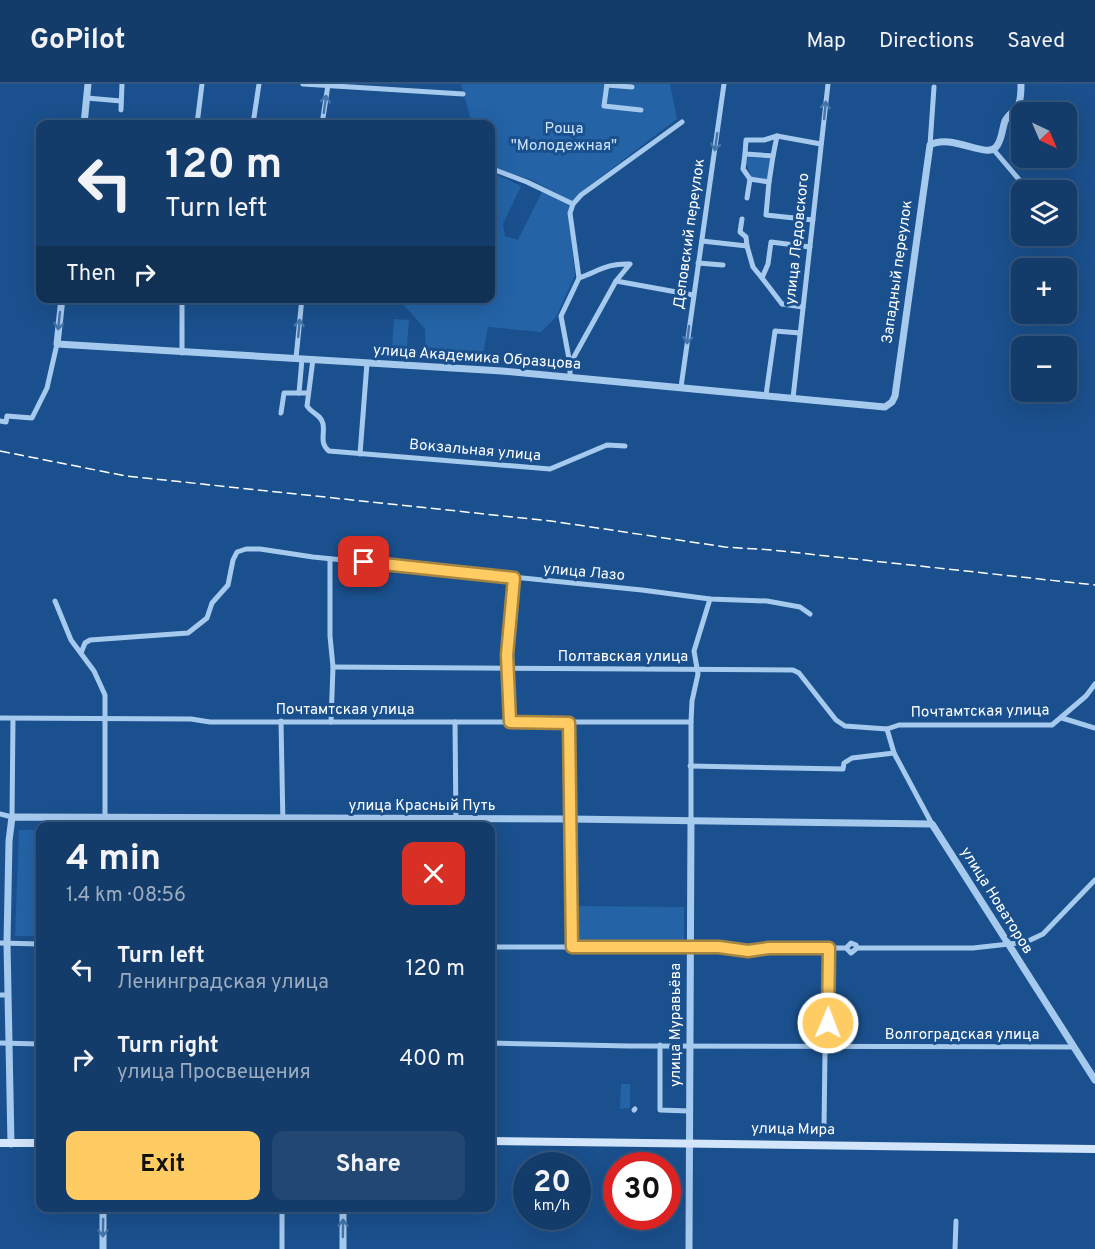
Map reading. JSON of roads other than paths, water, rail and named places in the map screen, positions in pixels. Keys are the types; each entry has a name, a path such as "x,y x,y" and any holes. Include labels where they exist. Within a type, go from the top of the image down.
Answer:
{"main road":[{"name":"улица Мира","path":"495,1141 1095,1149"},
{"path":"0,1143 36,1143"}],"street":[{"path":"84,120 88,84"},
{"path":"121,110 122,84"},
{"path":"198,120 202,84"},
{"path":"254,120 259,84"},
{"path":"303,84 463,94"},
{"path":"632,87 607,84 604,106 641,110"},
{"name":"Деповский переулок","path":"681,387 724,84"},
{"name":"улица Ледовского","path":"793,398 828,84"},
{"path":"930,145 936,141 946,141 962,143 982,151 993,149 1000,139 1006,118 1019,103 1021,84"},
{"path":"323,120 328,85"},
{"path":"930,145 934,87"},
{"path":"87,98 121,101"},
{"path":"570,378 570,364 561,316 579,278 570,213 573,204 580,195 682,122"},
{"path":"777,136 766,215 813,220"},
{"path":"747,198 750,179 743,169 746,140 764,140 777,136 821,144"},
{"name":"Западный переулок","path":"892,402 930,145"},
{"path":"993,149 1019,180"},
{"path":"745,153 773,156"},
{"path":"495,170 573,204"},
{"path":"750,179 770,182"},
{"path":"742,219 740,232 746,237 752,264 782,304 803,307"},
{"path":"702,242 747,246"},
{"path":"762,278 768,264 771,242 810,247"},
{"path":"570,364 616,281 630,264 615,263 579,278"},
{"path":"698,263 723,265"},
{"path":"616,281 693,295"},
{"path":"0,421 6,422 7,416 32,418 46,388 57,344 61,303"},
{"path":"182,303 182,353"},
{"path":"299,393 302,303"},
{"path":"766,395 775,331 800,333"},
{"name":"улица Академика Образцова","path":"57,344 502,371 885,407 892,402"},
{"path":"281,413 284,393 308,393 313,359"},
{"path":"360,454 367,363"},
{"name":"Вокзальная улица","path":"308,393 309,409 321,418 324,425 323,443 328,451 550,469 607,445 625,446"},
{"name":"улица Лазо","path":"81,653 85,643 90,640 188,633 197,628 207,618 213,603 228,585 237,552 246,549 710,599 767,602 800,606 810,614"},
{"path":"330,559 333,667 331,722"},
{"path":"510,722 507,655 514,578"},
{"name":"улица Муравьёва","path":"689,1249 691,722 692,701 697,685 694,646 710,599"},
{"path":"56,601 71,640 103,687 106,720 105,822"},
{"name":"Полтавская улица","path":"333,667 795,671 836,720 844,726 887,729"},
{"name":"Почтамтская улица","path":"887,729 899,725 1052,725 1062,718 1095,684"},
{"name":"Почтамтская улица","path":"0,718 331,722 691,722"},
{"path":"1062,718 1095,728"},
{"path":"10,1144 4,1043 4,943 12,818 13,719"},
{"path":"281,721 283,822"},
{"path":"455,722 456,822"},
{"path":"569,723 572,947"},
{"name":"улица Новаторов","path":"887,729 894,753 932,824 1095,1080"},
{"path":"690,766 843,770 844,763 852,758 894,753"},
{"name":"улица Красный Путь","path":"0,814 12,818 86,822"},
{"name":"улица Красный Путь","path":"484,822 570,819 932,824"},
{"path":"495,947 719,947 742,951 769,948 846,948 851,953 857,948 974,948 1026,942 1043,934 1095,880"},
{"path":"4,943 36,944"},
{"path":"824,1128 829,948"},
{"path":"4,1043 36,1044"},
{"name":"Волгоградская улица","path":"495,1043 1074,1047"},
{"path":"660,1046 660,1110 689,1111"},
{"path":"103,1212 103,1249"},
{"path":"282,1212 282,1249"},
{"path":"343,1249 344,1212"},
{"path":"955,1249 956,1221"}],"railway":[{"path":"0,451 126,476 551,521 725,547 772,550 1095,585"}],"park label":[{"name":"Роща \"Молодежная\"","path":"564,138"}]}
